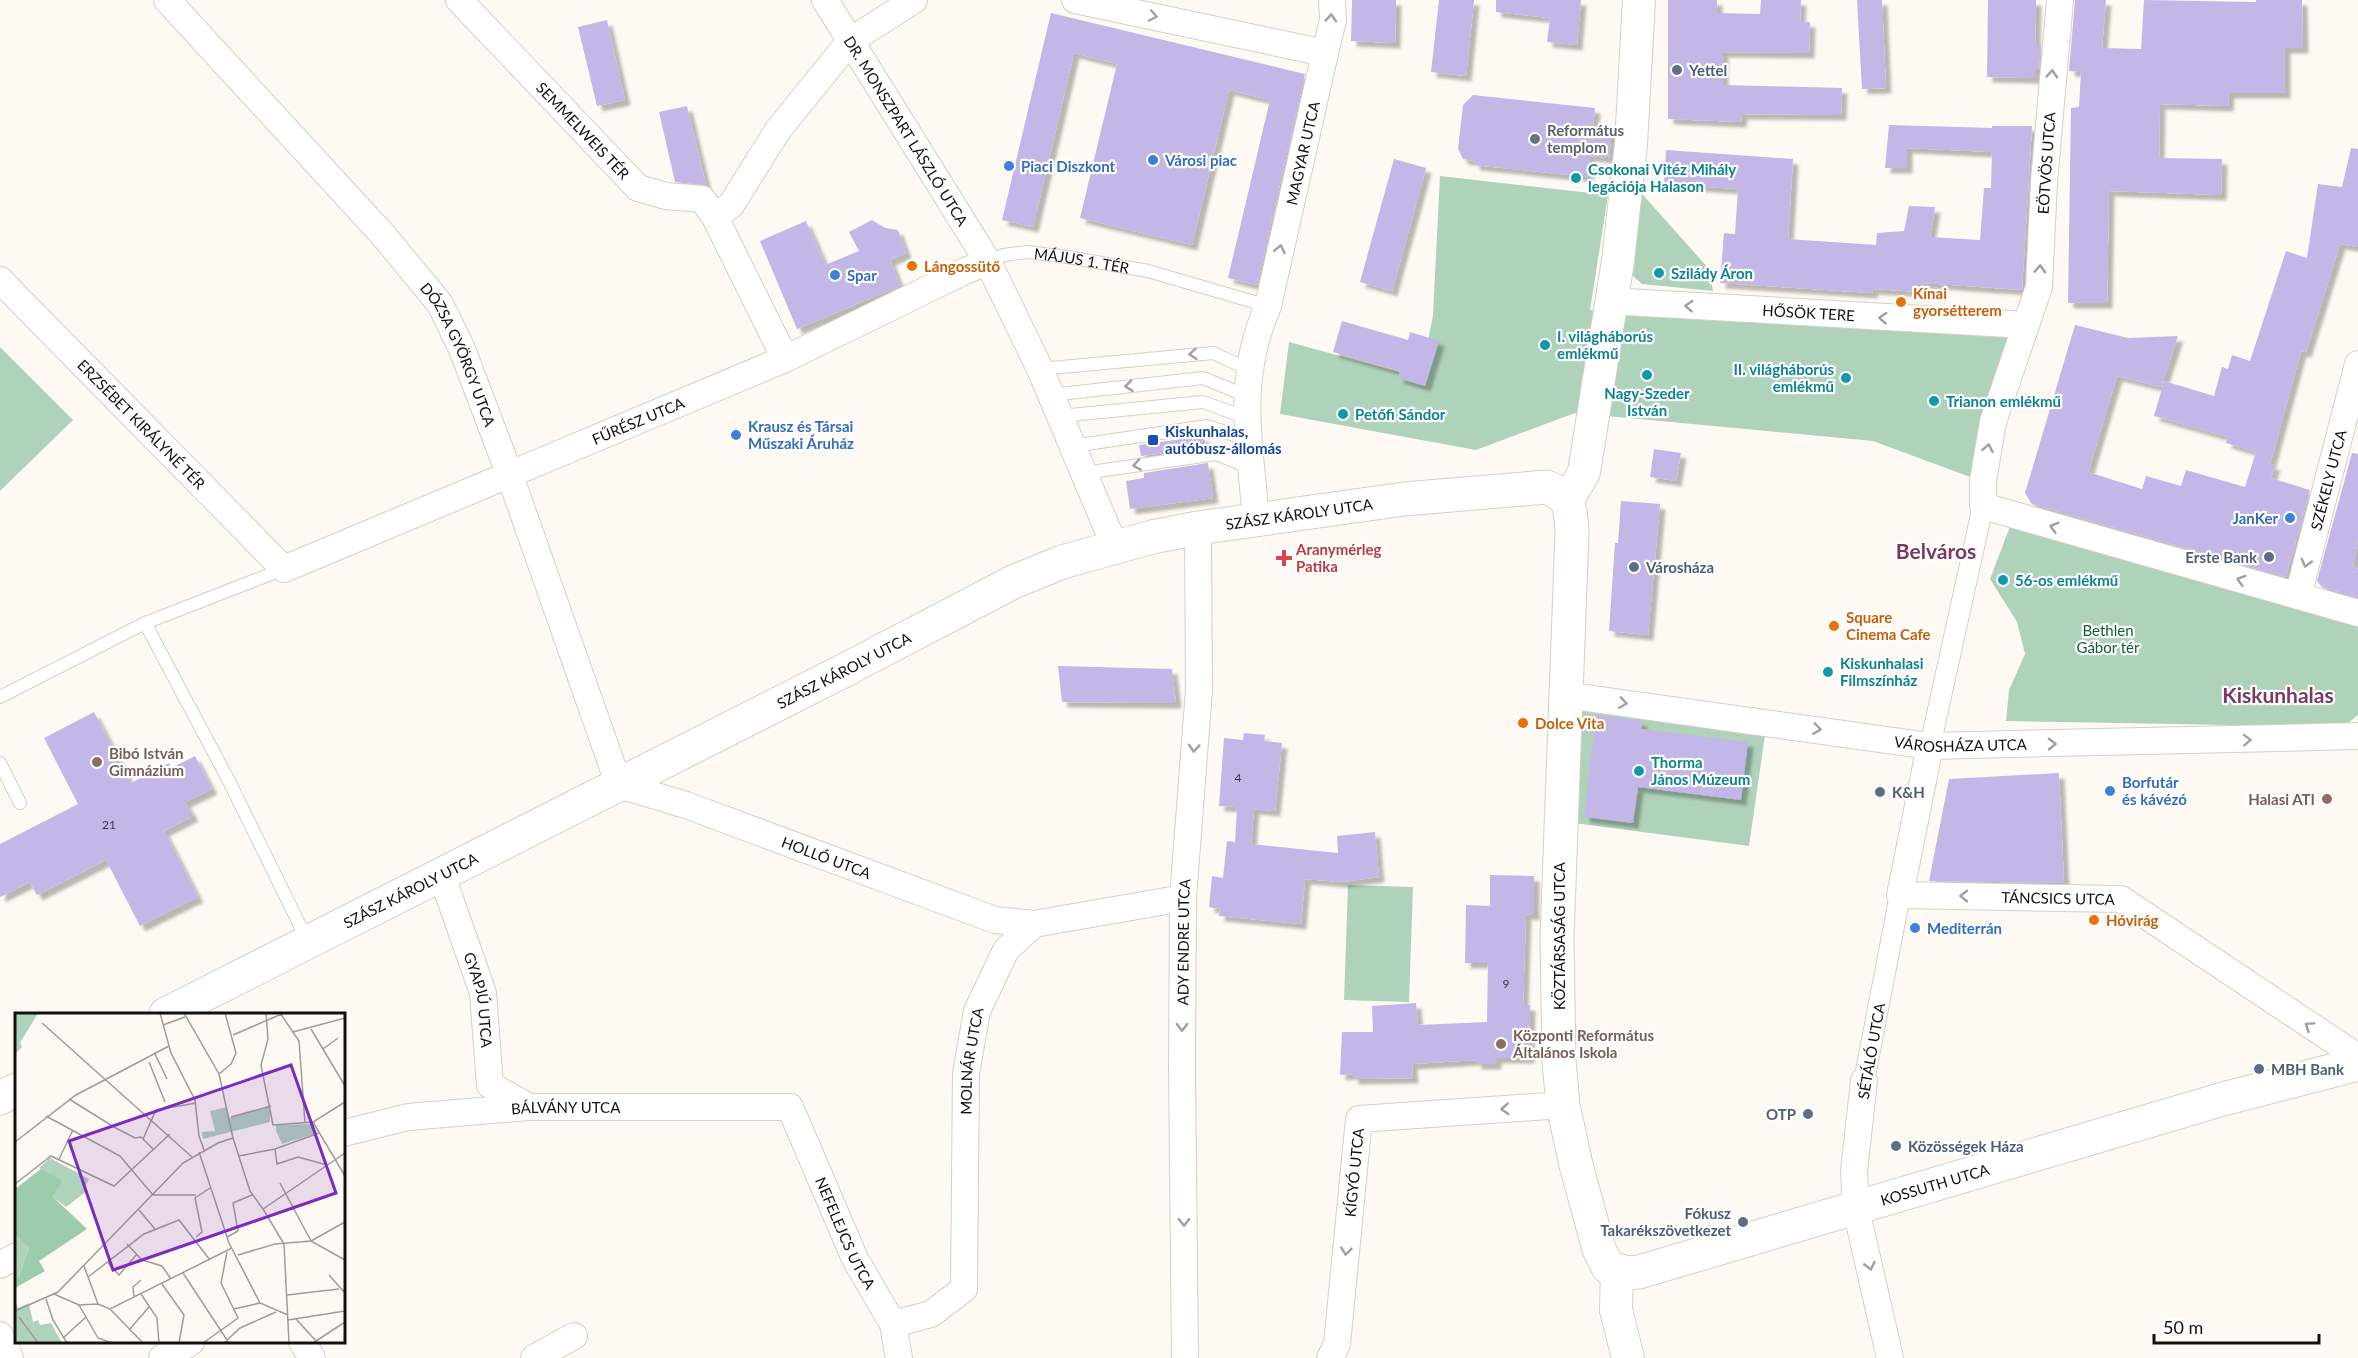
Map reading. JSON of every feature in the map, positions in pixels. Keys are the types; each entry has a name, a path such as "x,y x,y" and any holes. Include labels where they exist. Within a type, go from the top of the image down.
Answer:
{"main road":[{"name":"SZÁSZ KÁROLY UTCA","path":"168,1013 442,876 1013,582 1062,562 1198,528 1404,499 1546,487 1560,492 1568,500"},
{"name":"KÖZTÁRSASÁG UTCA","path":"1568,500 1572,533 1557,937 1559,1061 1563,1105 1599,1249 1608,1267 1617,1271"},
{"name":"KOSSUTH UTCA","path":"1617,1271 1639,1272 2223,1099 2358,1064"},
{"path":"0,1098 15,1090"}],"street":[{"name":"DÓZSA GYÖRGY UTCA","path":"167,0 384,236 440,304 462,349 509,473 619,785"},
{"name":"SEMMELWEIS TÉR","path":"459,0 638,188 666,196 702,199 715,217 784,359"},
{"name":"DR. MONSZPART LÁSZLÓ UTCA","path":"825,0 988,262"},
{"path":"715,217 731,205 778,130 850,41 914,0"},
{"path":"1075,0 1325,53"},
{"name":"MAGYAR UTCA","path":"1268,306 1333,20 1332,0"},
{"path":"1568,500 1584,472 1609,301 1618,261 1631,144 1639,0"},
{"name":"EÖTVÖS UTCA","path":"2026,325 2039,287 2045,171 2060,0"},
{"name":"FŰRÉSZ UTCA","path":"284,569 784,359 988,262"},
{"path":"988,262 1040,369 1115,547"},
{"name":"ERZSÉBET KIRÁLYNÉ TÉR","path":"0,280 284,569"},
{"name":"HŐSÖK TERE","path":"1609,301 2026,325"},
{"path":"1256,520 1248,418 1248,369 1255,336 1268,306"},
{"path":"1900,895 1983,506 1983,481 1993,422 2026,325"},
{"name":"SZÉKELY UTCA","path":"2298,596 2358,364"},
{"path":"1983,506 2358,613"},
{"name":"ADY ENDRE UTCA","path":"1185,1358 1183,898 1198,690 1198,528"},
{"name":"VÁROSHÁZA UTCA","path":"1565,695 1930,746 2358,736"},
{"name":"HOLLÓ UTCA","path":"619,785 686,805 995,920 1034,924"},
{"name":"GYAPJÚ UTCA","path":"442,876 483,993 490,1085 529,1107"},
{"name":"TÁNCSICS UTCA","path":"1900,895 2121,898 2358,1057"},
{"name":"SÉTÁLÓ UTCA","path":"1890,1358 1856,1209 1854,1171 1864,1081 1900,895"},
{"path":"1034,924 1183,898"},
{"name":"MOLNÁR UTCA","path":"893,1324 931,1314 964,1289 966,1073 977,1011 1006,950 1034,924"},
{"name":"KÍGYÓ UTCA","path":"1330,1358 1337,1344 1359,1119 1563,1105"},
{"name":"BÁLVÁNY UTCA","path":"345,1133 408,1117 529,1107 790,1107"},
{"name":"NEFELEJCS UTCA","path":"790,1107 855,1259 893,1324 899,1358"},
{"path":"0,1265 15,1257"},
{"path":"1617,1271 1616,1310 1628,1358"},
{"path":"0,1335 10,1358"},
{"path":"534,1358 574,1336"},
{"path":"162,1358 188,1343"},
{"path":"303,1343 312,1358"}],"lane":[{"name":"MÁJUS 1. TÉR","path":"988,262 1004,255 1027,252 1068,257 1148,272 1268,306"},
{"path":"1040,369 1213,352 1248,369"},
{"path":"1055,406 1203,378 1248,418"},
{"path":"1055,406 1203,402 1248,418"},
{"path":"1073,446 1248,418"},
{"path":"1084,473 1216,454 1251,468"},
{"path":"0,697 145,623 284,569"},
{"path":"145,623 229,781 308,943"},
{"path":"0,763 20,803"}],"green space":[{"path":"1440,176 1608,195 1590,310 2014,333 1970,477 1873,441 1575,413 1476,450 1280,414 1289,342 1421,378 1433,315"},
{"path":"1635,186 1709,269 1713,291 1642,284 1632,275"},
{"path":"0,347 73,420 0,491"},
{"name":"Bethlen Gábor tér","path":"2012,521 2358,625 2358,715 2343,727 2006,721 2009,690 2025,654 2017,622 1990,579"},
{"path":"1580,704 1766,728 1749,846 1574,823"},
{"path":"1348,885 1413,887 1409,1002 1344,1000"}],"building":[{"path":"1352,0 1396,0 1395,43 1351,41"},
{"path":"1439,0 1474,0 1466,76 1431,72"},
{"path":"1496,0 1581,0 1577,45 1547,42 1550,18 1496,12"},
{"path":"1668,0 1717,0 1717,13 1760,14 1761,0 1801,0 1800,21 1810,22 1809,53 1723,52 1723,85 1842,88 1841,115 1742,114 1741,122 1668,119"},
{"path":"1857,0 1882,0 1886,88 1862,89"},
{"path":"1988,0 2036,0 2035,45 2041,45 2039,69 2035,69 2035,78 1987,77"},
{"path":"2075,0 2106,0 2102,48 2141,49 2144,0 2256,2 2256,0 2302,0 2303,48 2285,48 2285,93 2229,93 2228,106 2160,104 2159,158 2222,159 2221,195 2109,191 2107,303 2068,303 2071,108 2079,107 2081,72 2069,71"},
{"path":"1051,13 1305,74 1257,285 1228,278 1270,100 1229,90 1192,245 1080,218 1117,64 1074,53 1033,227 1002,220"},
{"path":"607,20 625,100 597,106 578,27"},
{"name":"Református templom","path":"1473,95 1595,108 1593,127 1612,129 1609,158 1590,156 1588,177 1474,165 1475,161 1463,159 1458,149 1463,105"},
{"path":"687,106 706,185 675,182 659,112"},
{"path":"1889,125 1992,128 1992,126 2032,126 2022,290 1924,283 1922,292 1873,289 1872,293 1720,283 1724,233 1735,234 1738,189 1664,184 1666,150 1793,159 1788,239 1876,245 1877,233 1904,231 1909,206 1935,207 1930,237 1980,240 1984,188 1991,188 1992,152 1907,148 1907,168 1885,168"},
{"path":"2351,148 2358,149 2358,247 2340,244 2306,352 2301,351 2270,464 2275,465 2271,478 2310,490 2286,577 2032,504 2025,493 2075,325 2128,338 2178,336 2161,387 2117,376 2088,472 2142,489 2146,476 2181,486 2186,470 2245,487 2256,452 2226,443 2228,437 2154,416 2164,381 2214,396 2222,367 2228,369 2232,355 2250,361 2286,251 2307,258 2318,184 2342,187"},
{"path":"1394,159 1426,168 1392,291 1360,282"},
{"name":"Spar","path":"872,220 885,228 898,230 906,253 890,260 900,286 797,329 760,241 806,221 825,265 859,251 849,232"},
{"path":"1342,321 1408,340 1410,332 1439,341 1425,386 1398,378 1400,371 1333,352"},
{"path":"1204,436 1206,447 1141,456 1139,445"},
{"path":"1654,449 1681,453 1676,481 1650,477"},
{"path":"2352,453 2358,454 2358,539 2353,567 2358,569 2358,597 2322,587 2317,581"},
{"path":"1208,463 1213,498 1130,509 1126,481 1144,478 1144,473"},
{"name":"Városháza","path":"1621,501 1660,504 1648,635 1609,631 1615,543 1618,543"},
{"path":"1058,666 1172,669 1176,703 1062,702"},
{"path":"94,712 131,783 169,763 171,768 195,756 212,789 185,802 193,816 164,831 198,897 140,926 106,860 37,895 30,882 0,897 0,844 78,804 44,738"},
{"path":"1596,715 1642,721 1641,729 1748,742 1741,800 1638,787 1633,823 1584,817"},
{"path":"1244,733 1265,735 1264,741 1282,743 1275,811 1254,809 1251,844 1338,853 1337,836 1375,832 1379,877 1341,882 1305,879 1301,924 1219,916 1220,909 1209,907 1212,876 1223,878 1227,841 1235,842 1237,807 1219,806 1224,738 1243,740"},
{"path":"2059,773 2064,883 1929,881 1949,779"},
{"path":"1490,875 1534,876 1534,915 1526,914 1523,1005 1530,1005 1529,1058 1496,1058 1496,1064 1476,1064 1476,1060 1412,1064 1413,1078 1353,1079 1353,1074 1340,1075 1342,1032 1373,1032 1372,1006 1416,1003 1418,1025 1487,1022 1488,963 1465,963 1466,905 1490,906"}],"place":[{"name":"Yettel","path":"1677,70"},
{"name":"Református templom","path":"1535,139"},
{"name":"Városi piac","path":"1153,160"},
{"name":"Piaci Diszkont","path":"1009,166"},
{"name":"Csokonai Vitéz Mihály legációja Halason","path":"1576,178"},
{"name":"Lángossütő","path":"912,266"},
{"name":"Szilády Áron","path":"1659,273"},
{"name":"Spar","path":"835,275"},
{"name":"Kínai gyorsétterem","path":"1901,302"},
{"name":"I. világháborús emlékmű","path":"1545,345"},
{"name":"Nagy-Szeder István","path":"1647,375"},
{"name":"II. világháborús emlékmű","path":"1846,378"},
{"name":"Trianon emlékmű","path":"1934,401"},
{"name":"Petőfi Sándor","path":"1343,414"},
{"name":"Krausz és Társai Műszaki Áruház","path":"736,435"},
{"name":"Kiskunhalas, autóbusz-állomás","path":"1153,440"},
{"name":"JanKer","path":"2290,518"},
{"name":"Erste Bank","path":"2269,557"},
{"name":"Aranymérleg Patika","path":"1284,558"},
{"name":"Városháza","path":"1634,567"},
{"name":"56-os emlékmű","path":"2003,580"},
{"name":"Square Cinema Cafe","path":"1834,626"},
{"name":"Kiskunhalasi Filmszínház","path":"1828,672"},
{"name":"Dolce Vita","path":"1523,723"},
{"name":"Bibó István Gimnázium","path":"97,762"},
{"name":"Thorma János Múzeum","path":"1639,771"},
{"name":"Borfutár és kávézó","path":"2110,791"},
{"name":"K&H","path":"1880,792"},
{"name":"Halasi ATI","path":"2327,799"},
{"name":"Hóvirág","path":"2094,920"},
{"name":"Mediterrán","path":"1915,928"},
{"name":"Központi Református Általános Iskola","path":"1501,1044"},
{"name":"MBH Bank","path":"2259,1069"},
{"name":"OTP","path":"1808,1114"},
{"name":"Közösségek Háza","path":"1896,1146"},
{"name":"Fókusz Takarékszövetkezet","path":"1743,1222"}],"district":[{"name":"Belváros","path":"1936,550"},
{"name":"Kiskunhalas","path":"2278,694"}]}
